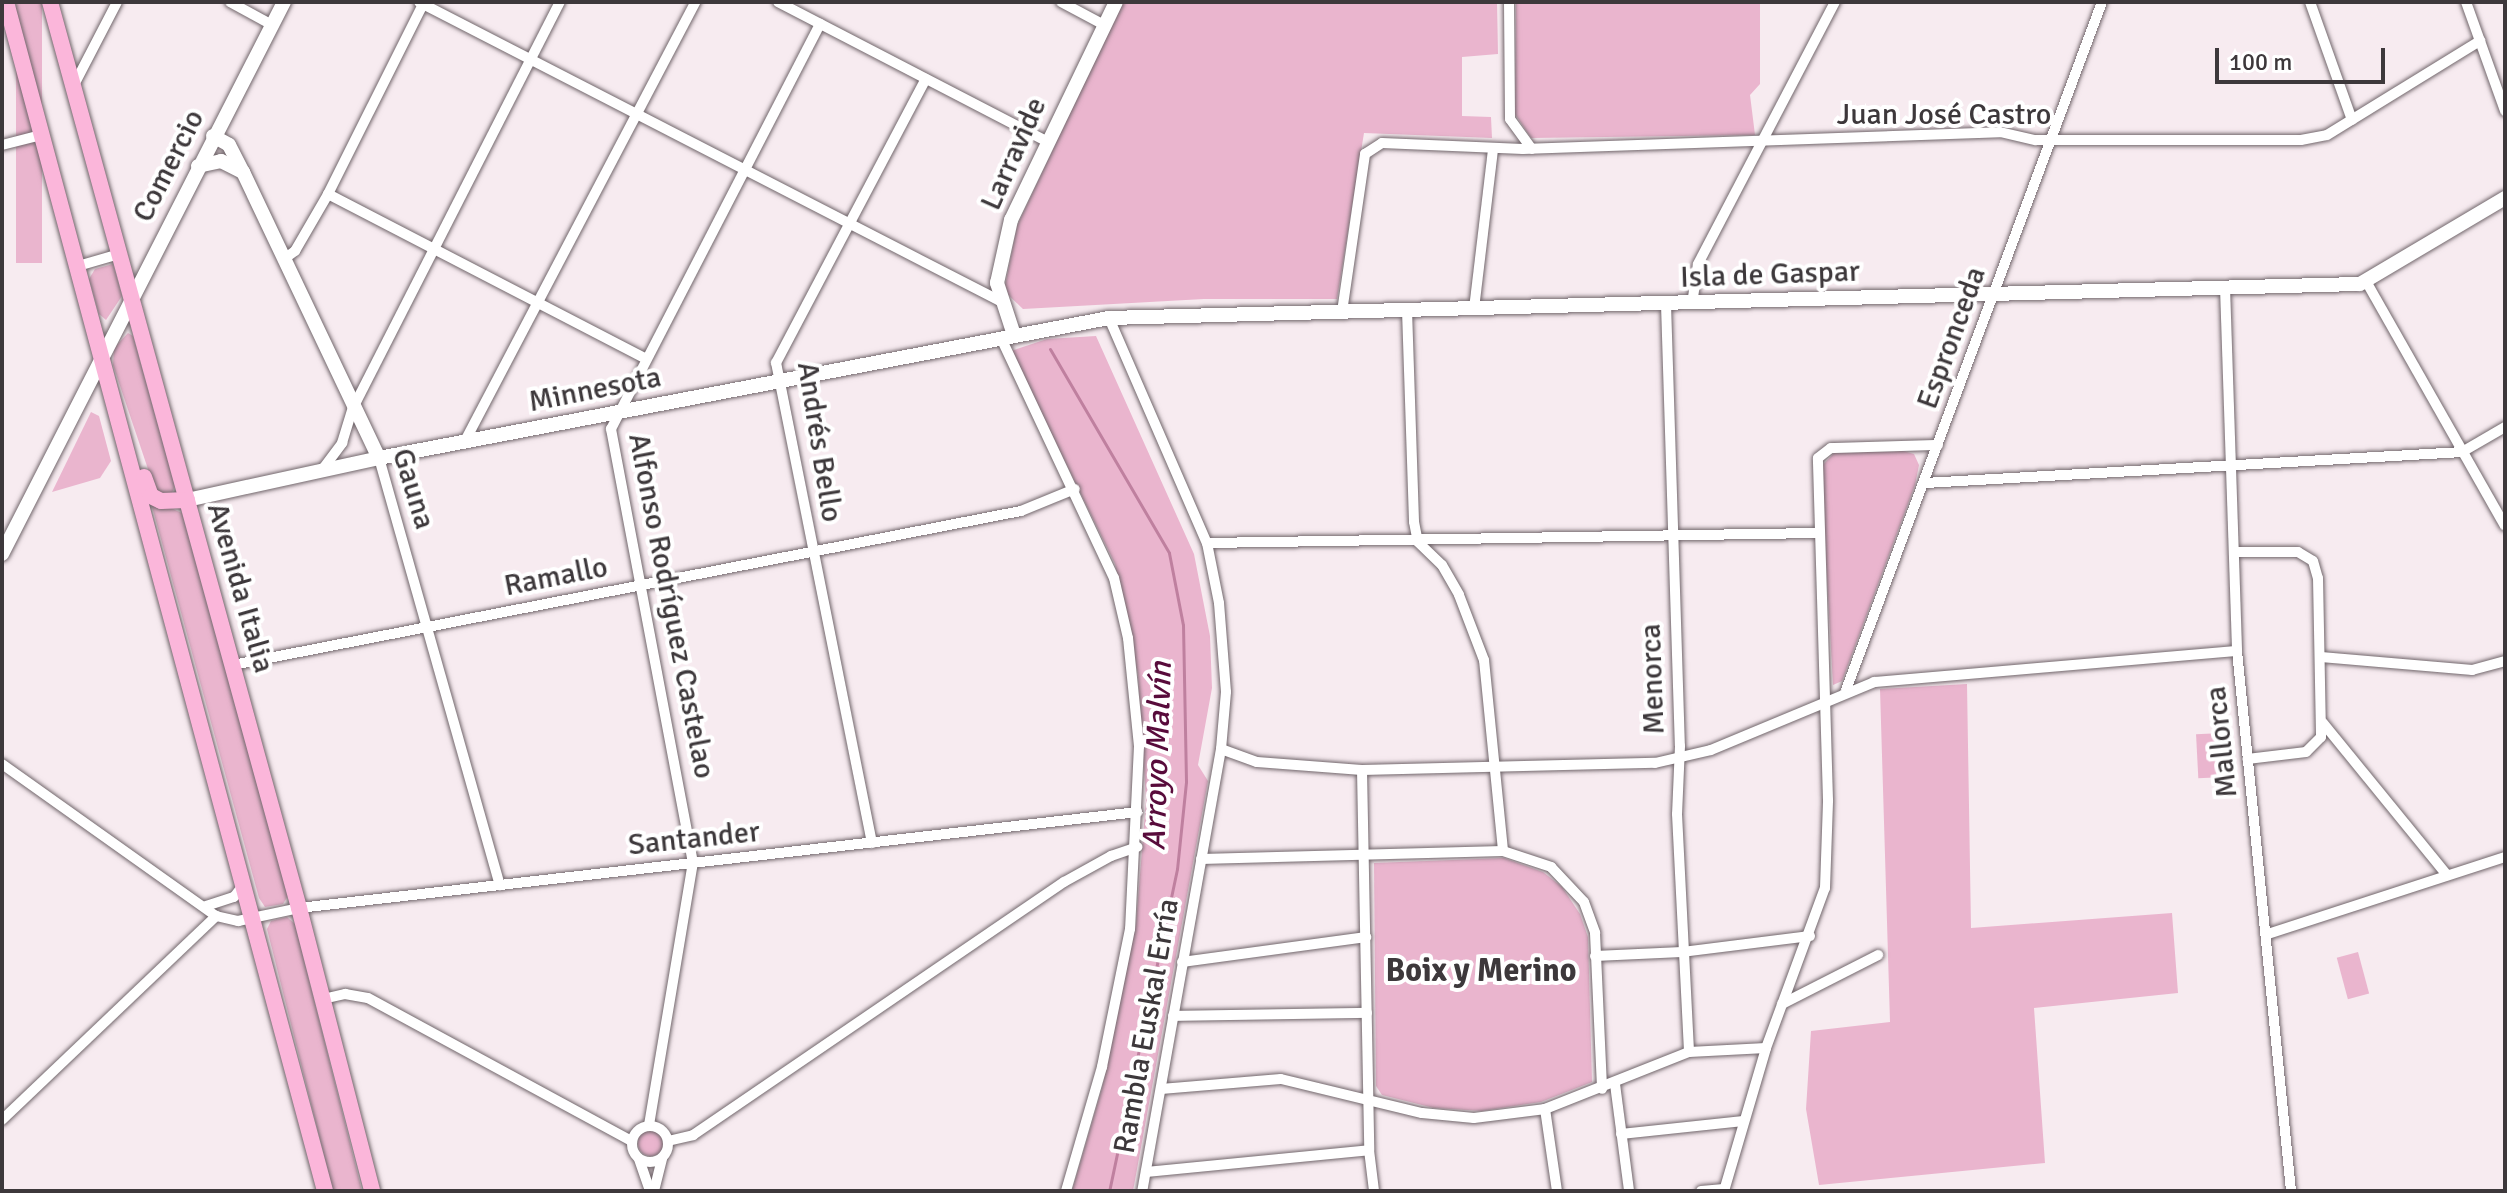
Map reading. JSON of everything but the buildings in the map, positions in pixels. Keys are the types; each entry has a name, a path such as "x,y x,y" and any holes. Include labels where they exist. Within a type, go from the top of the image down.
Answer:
{"main road":[{"path":"6,2 256,918 325,1191"},
{"name":"Avenida Italia","path":"50,2 299,908 372,1191"},
{"path":"117,414 133,435 151,496 167,503 187,500"}],"street":[{"path":"73,87 117,2"},
{"path":"230,2 272,25"},
{"name":"Comercio","path":"2,554 284,2"},
{"path":"322,470 342,443 353,408 560,2"},
{"path":"465,441 695,2"},
{"path":"778,2 1046,141"},
{"path":"1061,2 1104,25"},
{"name":"Larravide","path":"1007,336 998,270 1011,220 1046,141 1116,2"},
{"path":"1509,2 1510,119 1532,149"},
{"path":"1692,304 1698,264 1835,2"},
{"name":"Espronceda","path":"1846,690 2102,2"},
{"path":"2310,2 2352,120"},
{"path":"2466,2 2505,111"},
{"path":"284,259 295,251 328,194 422,3 848,226 1000,301"},
{"name":"Alfonso Rodríguez Castelao","path":"693,863 611,429 614,413 820,24"},
{"name":"Juan José Castro","path":"1342,312 1365,154 1382,143 1493,150 2000,132 2036,140 2052,137 2301,140 2327,135 2480,41"},
{"name":"Andrés Bello","path":"872,843 776,363 926,79"},
{"path":"2,145 41,135"},
{"name":"Gauna","path":"213,136 229,145 243,172 379,458 500,885"},
{"path":"1474,309 1493,150"},
{"path":"198,166 221,161 243,172"},
{"path":"328,194 645,358"},
{"path":"2505,198 2367,283 2505,526"},
{"path":"78,266 119,254"},
{"name":"Isla de Gaspar","path":"1007,336 1109,318 2367,283"},
{"name":"Mallorca","path":"2225,287 2237,651 2268,934 2291,1191"},
{"name":"Menorca","path":"1666,304 1682,952 1689,1052"},
{"path":"1407,310 1418,542 1442,565 1478,640 1490,686 1503,851"},
{"name":"Rambla Euskal Erría","path":"1109,318 1207,543 1224,646 1221,749 1142,1191"},
{"name":"Minnesota","path":"187,500 379,458 1007,336"},
{"name":"Rambla Euskal Erría","path":"1007,336 1102,545 1121,604 1137,723 1137,847 1130,929 1115,1005 1066,1191"},
{"path":"1925,483 2462,452 2505,427"},
{"path":"1701,1191 1724,1190 1766,1048 1810,936 1828,868 1826,698 1818,533 1820,455 1831,448 1938,445"},
{"name":"Ramallo","path":"233,665 1021,511 1075,489"},
{"path":"1207,543 1418,542 1818,533"},
{"path":"2234,552 2289,550 2313,561 2321,657 2323,723 2318,744 2306,752 2247,759"},
{"path":"1221,749 1257,762 1362,770 1679,759 1731,742 1826,698 1874,682 2237,651"},
{"path":"2321,657 2472,670 2505,661"},
{"path":"2323,723 2447,875"},
{"path":"2,764 216,916 2,1120"},
{"path":"1362,770 1369,1150 1374,1191"},
{"name":"Santander","path":"216,916 256,918 299,908 1138,812"},
{"path":"668,1141 693,1135 1064,882 1137,847"},
{"path":"1201,859 1503,851 1551,867 1584,902 1595,933 1602,1089"},
{"path":"2268,934 2505,857"},
{"path":"649,1125 693,863"},
{"path":"206,906 234,897 246,881"},
{"path":"1595,956 1682,952 1810,936"},
{"path":"1182,962 1366,937"},
{"path":"1782,1004 1878,955"},
{"path":"323,999 345,994 368,998 631,1141 652,1191"},
{"path":"1173,1016 1367,1013"},
{"path":"1161,1089 1260,1078 1330,1087 1460,1117 1545,1109 1615,1084 1689,1052 1766,1048"},
{"path":"1615,1084 1629,1191"},
{"path":"1545,1109 1557,1191"},
{"path":"1621,1134 1743,1121"},
{"path":"631,1141 635,1132 649,1125 664,1131 668,1141 652,1191"},
{"path":"1146,1172 1369,1150"},
{"path":"639,1159 651,1162 662,1158"}],"shaded area":[{"path":"16,2 42,2 42,263 16,263"},
{"path":"1122,2 1497,2 1498,54 1462,57 1462,116 1491,117 1492,138 1364,133 1337,299 1204,299 1023,309 1004,291 1017,226"},
{"path":"1516,2 1760,2 1760,84 1750,95 1755,135 1531,138 1515,114"},
{"path":"113,264 122,296 106,320 99,314 89,279 95,269"},
{"path":"128,333 133,336 175,486 171,495 158,492 152,481 113,365 114,348"},
{"path":"1096,336 1194,554 1210,636 1212,688 1198,765 1208,781 1133,1191 1072,1191 1102,1088 1136,924 1146,800 1138,674 1115,564 1011,351 1047,339"},
{"path":"91,412 99,416 111,461 100,478 52,492"},
{"path":"1903,451 1914,454 1919,465 1915,485 1842,681 1833,685 1821,467 1834,453"},
{"path":"150,499 182,513 288,896 283,904 265,907 259,898"},
{"path":"1967,684 1971,928 2172,913 2178,993 2034,1008 2045,1163 1819,1185 1806,1109 1811,1031 1890,1022 1880,689"},
{"path":"2222,733 2224,777 2198,778 2196,734"},
{"path":"1504,858 1543,872 1562,887 1580,914 1588,937 1592,1082 1541,1102 1482,1111 1434,1108 1382,1095 1376,1086 1374,863"},
{"path":"287,917 295,924 362,1191 333,1191 267,929 271,921"},
{"path":"2358,952 2369,994 2348,999 2337,958"},
{"path":"651,1130 660,1134 664,1143 660,1152 651,1156 642,1152 638,1143 642,1134"}],"waterway":[{"name":"Arroyo Malvín","path":"1050,349 1169,553 1183,625 1186,782 1177,869 1109,1191"}],"district":[{"name":"Boix y Merino","path":"1481,971"}]}
